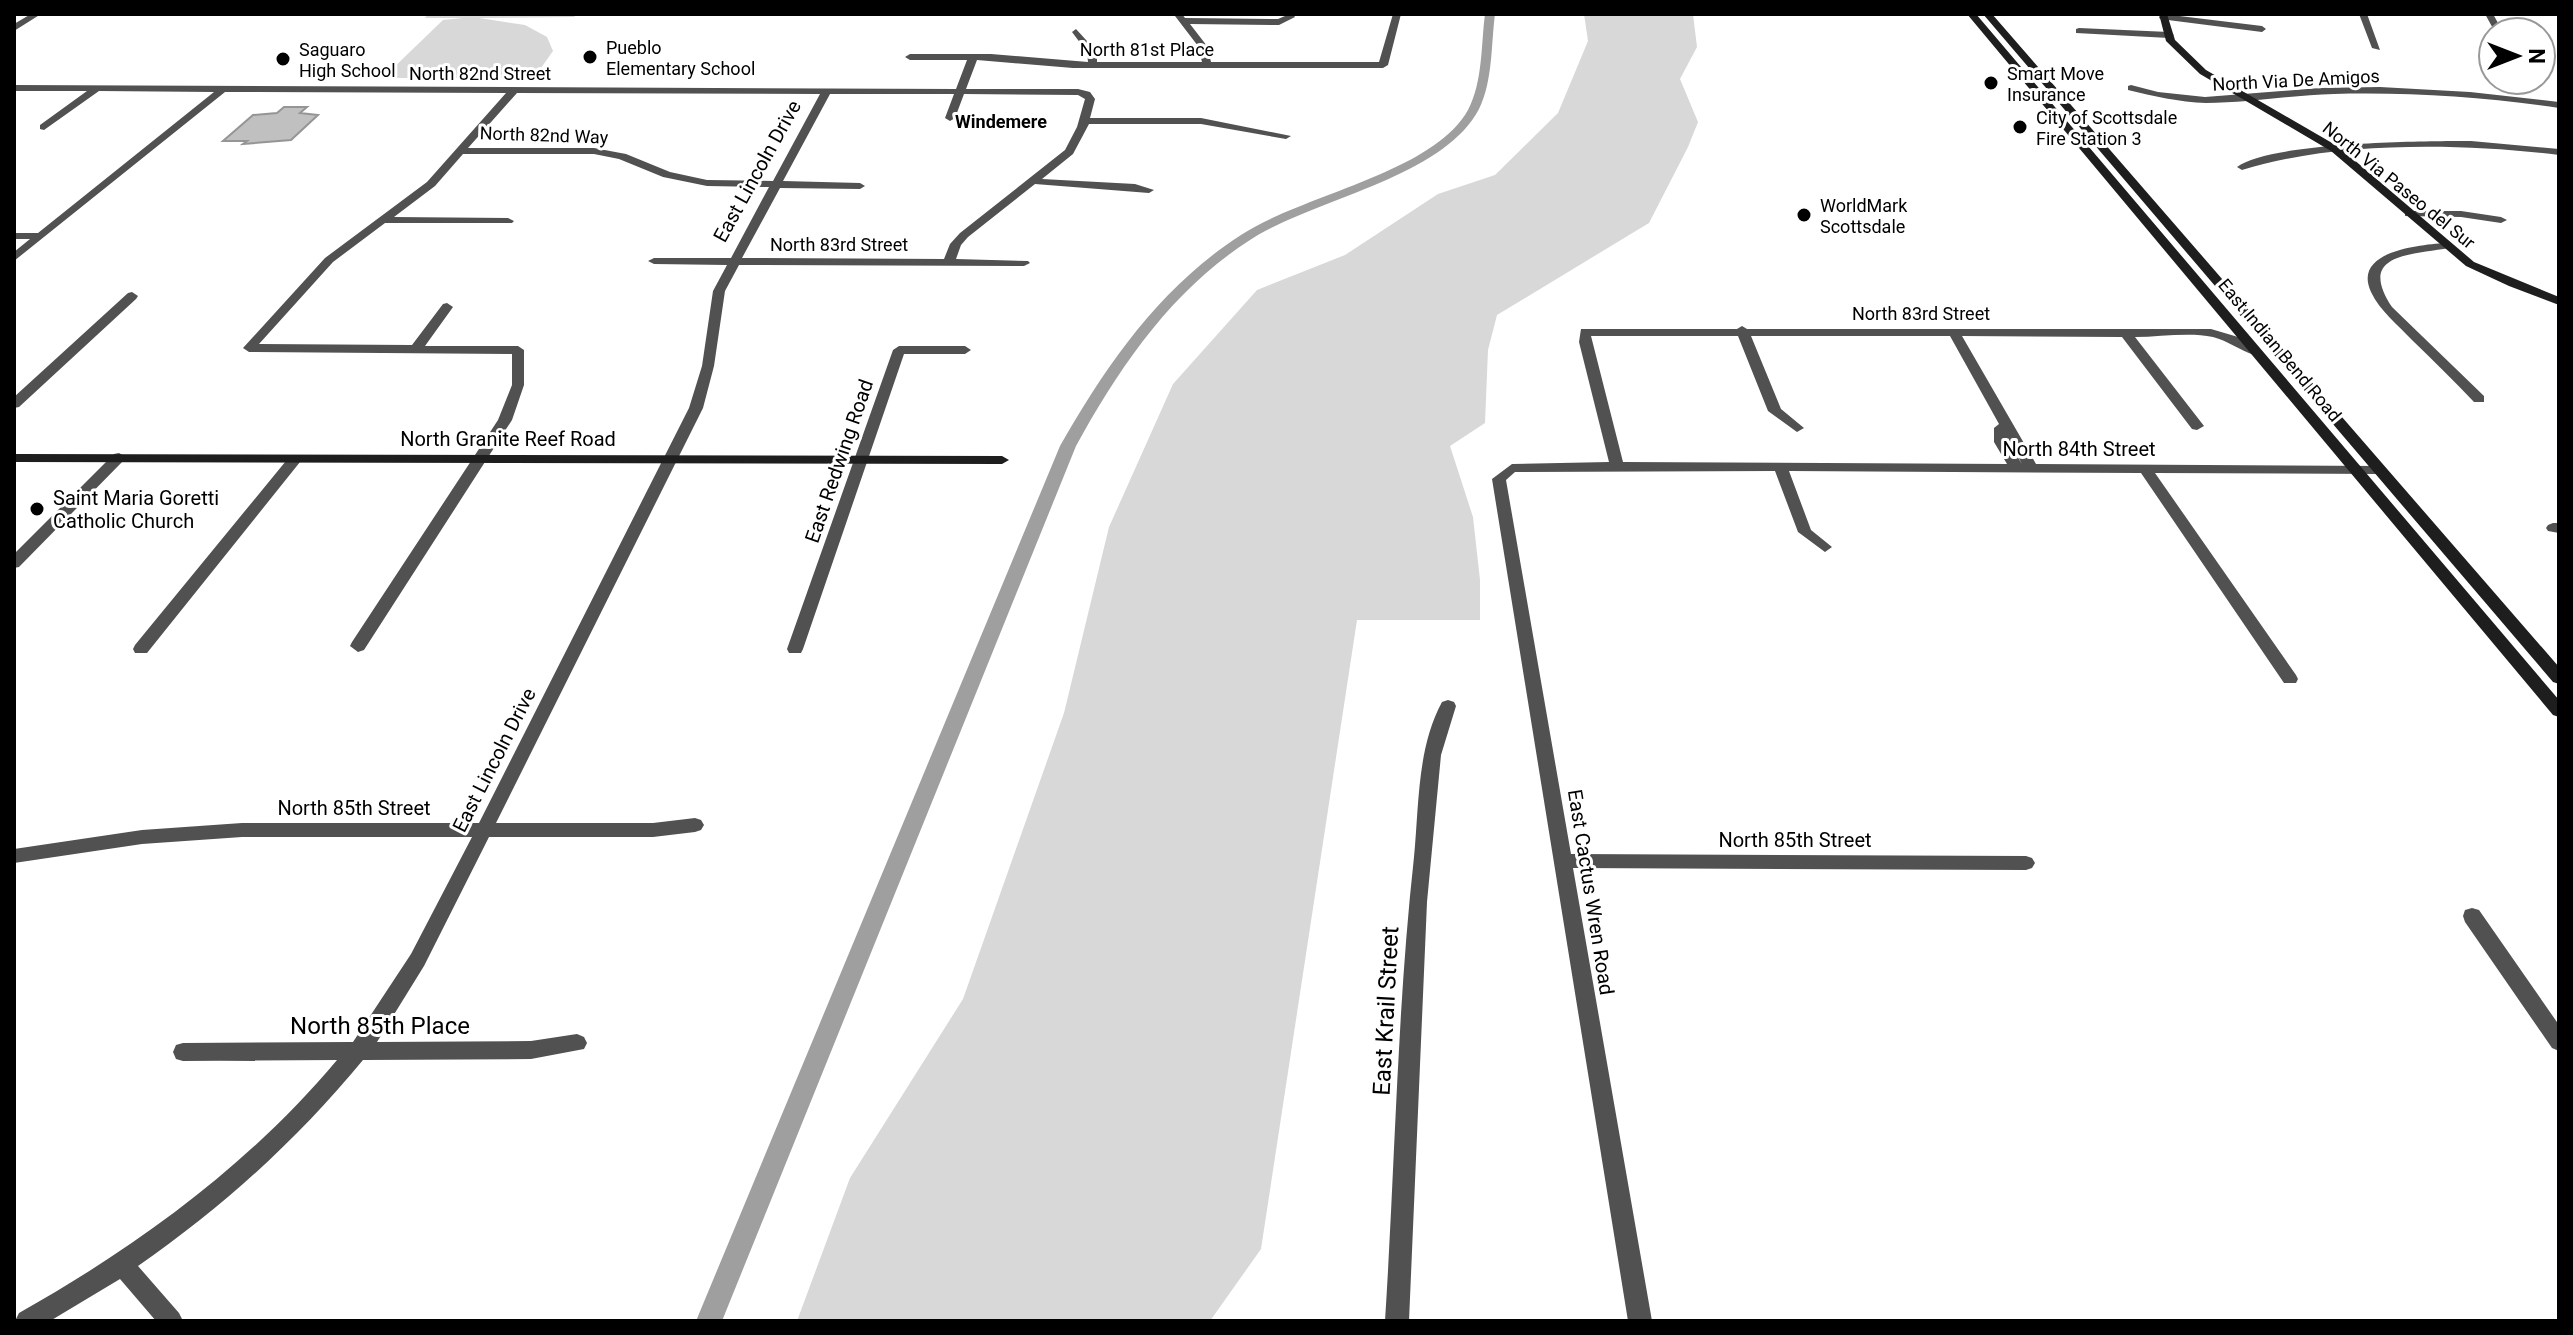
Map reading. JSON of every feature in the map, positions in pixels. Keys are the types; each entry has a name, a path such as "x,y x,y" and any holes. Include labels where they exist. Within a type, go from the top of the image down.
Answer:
{"main road":[{"name":"East Indian Bend Road","path":"1971,14 2559,711"},
{"name":"East Indian Bend Road","path":"1987,14 2559,678"},
{"name":"North Via Paseo del Sur","path":"2163,16 2169,35 2191,62 2335,149 2445,246 2493,275 2559,301"},
{"name":"North Granite Reef Road","path":"14,458 1002,460"}],"street":[{"path":"14,28 37,14"},
{"name":"North 81st Place","path":"910,57 973,57 1093,65 1383,65 1397,14"},
{"path":"2363,14 2377,48"},
{"path":"2163,16 2262,29"},
{"path":"1180,18 1288,17"},
{"path":"1180,18 1202,46 1207,65"},
{"path":"2079,31 2169,35"},
{"path":"1076,32 1092,52 1093,65"},
{"path":"950,118 973,57"},
{"name":"North 82nd Street","path":"14,88 1078,92 1087,94 1090,99 1085,121"},
{"path":"44,127 97,88"},
{"path":"14,258 224,88"},
{"name":"North Via De Amigos","path":"2131,88 2197,101 2320,91 2394,90 2490,96 2559,105"},
{"path":"358,646 514,403 518,385 518,350 249,348 329,260 431,184 515,89"},
{"name":"East Lincoln Drive","path":"27,1321 123,1266 227,1184 358,1052 417,964 704,387 714,311 733,261 827,90"},
{"path":"949,262 956,244 964,235 1069,152 1081,136 1085,121 1201,121 1232,125 1265,135 1286,136"},
{"path":"2242,167 2275,155 2424,142 2559,152"},
{"name":"North 82nd Way","path":"461,151 608,153 687,180 735,186 860,186"},
{"path":"1035,181 1061,186 1122,186 1149,190"},
{"path":"2409,214 2461,214 2501,220"},
{"path":"385,220 508,221"},
{"path":"14,236 41,236"},
{"path":"2445,246 2417,248 2390,256 2379,263 2373,273 2373,282 2377,297 2479,399"},
{"name":"North 83rd Street","path":"654,261 1024,263"},
{"path":"14,404 132,296"},
{"path":"416,349 447,307"},
{"path":"1742,330 1775,411 1797,428"},
{"path":"1953,331 2032,469"},
{"name":"North 83rd Street","path":"1617,466 1585,332 2211,333 2234,340 2254,351"},
{"path":"2126,333 2197,426"},
{"name":"East Redwing Road","path":"795,649 899,350 965,350"},
{"path":"2007,425 2001,428 2001,442 2016,468"},
{"path":"14,563 119,457"},
{"path":"141,649 295,459"},
{"path":"1617,466 1780,467 1805,532 1825,547"},
{"name":"East Cactus Wren Road","path":"1617,466 1512,468 1499,479 1640,1321"},
{"name":"North 84th Street","path":"1780,467 2378,470"},
{"path":"2146,470 2290,679"},
{"name":"East Krail Street","path":"1397,1321 1419,883 1437,730 1448,706"},
{"name":"North 85th Street","path":"14,856 189,833 653,830 695,825"},
{"name":"North 85th Street","path":"1563,861 2026,863"},
{"path":"2472,916 2559,1042"},
{"name":"North 85th Place","path":"183,1052 531,1050 577,1043"},
{"path":"123,1266 171,1321"}],"shaded area":[{"path":"428,14 577,14 574,17 479,18 525,25 547,37 553,51 541,68 527,78 396,78 388,73 443,20 463,18 425,18"},
{"path":"1584,14 1693,14 1697,47 1680,79 1698,122 1649,223 1497,315 1488,350 1485,423 1450,446 1473,517 1480,580 1480,620 1357,620 1261,1249 1210,1321 797,1321 850,1178 963,999 1064,713 1109,527 1173,384 1257,290 1345,255 1438,194 1495,175 1558,113 1588,41"}],"building":[{"path":"284,107 307,107 300,113 318,115 291,140 243,144 247,141 223,141 253,115 277,113"}],"waterway":[{"path":"709,1321 1068,446 1086,415 1144,329 1191,279 1218,257 1271,223 1404,166 1434,149 1458,130 1477,99 1490,14"}],"place":[{"name":"Pueblo Elementary School","path":"590,57"},
{"name":"Saguaro High School","path":"283,59"},
{"name":"Smart Move Insurance","path":"1991,83"},
{"name":"City of Scottsdale Fire Station 3","path":"2020,127"},
{"name":"WorldMark Scottsdale","path":"1804,215"},
{"name":"Saint Maria Goretti Catholic Church","path":"37,509"}],"district":[{"name":"Windemere","path":"1001,121"}]}
